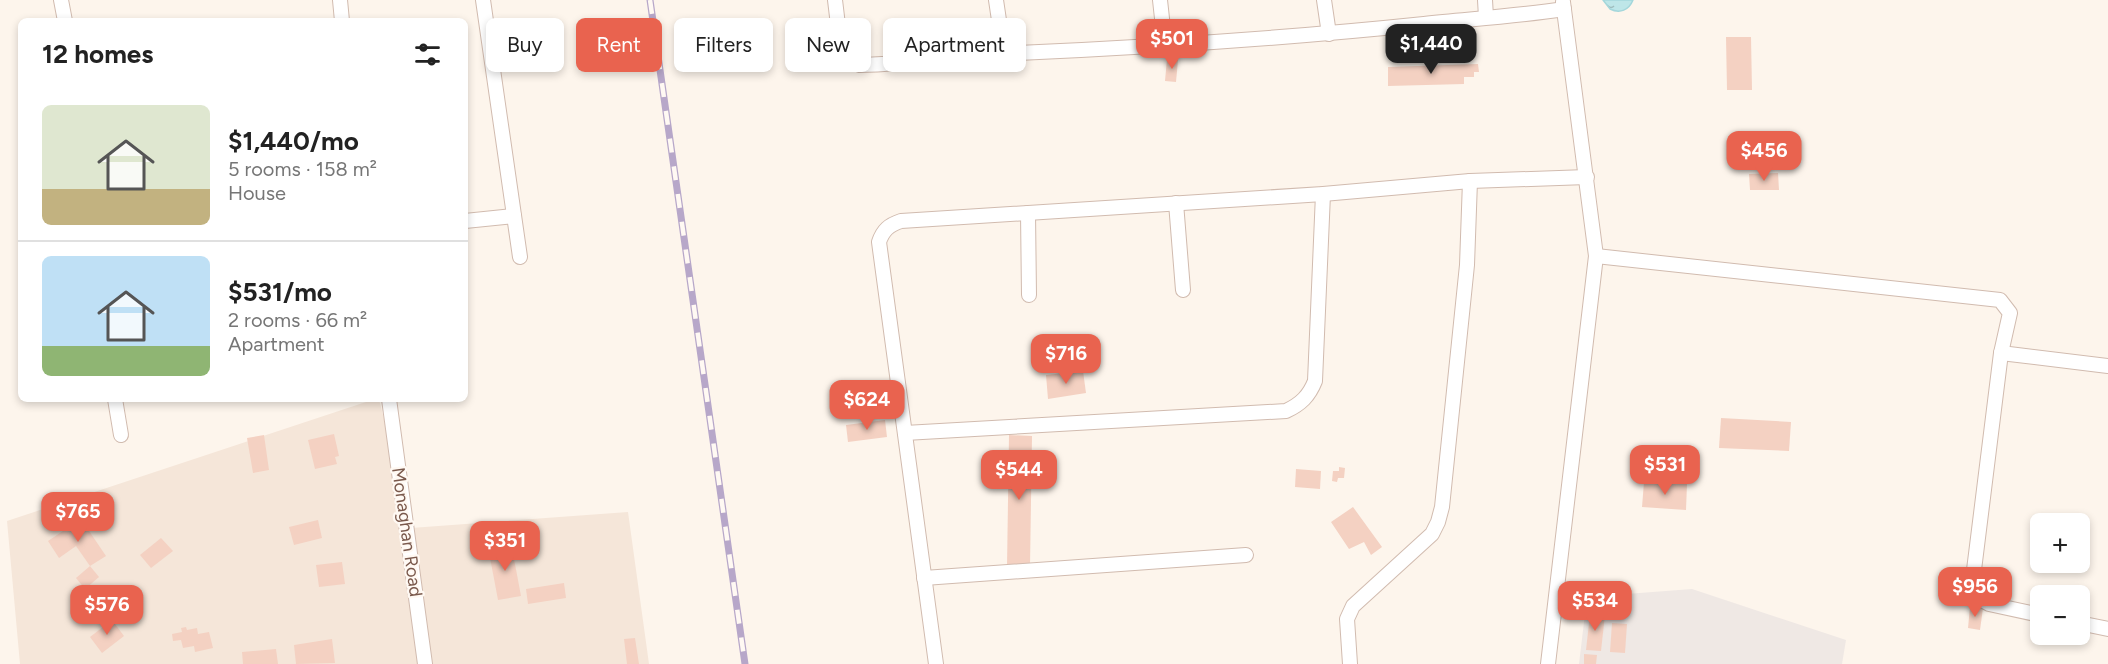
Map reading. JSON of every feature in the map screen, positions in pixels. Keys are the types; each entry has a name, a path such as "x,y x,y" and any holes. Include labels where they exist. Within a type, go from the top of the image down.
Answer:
{"street":[{"path":"61,0 64,18"},
{"path":"340,0 342,18"},
{"path":"483,0 520,256"},
{"path":"835,0 842,50 850,61 860,65 883,63"},
{"path":"996,0 999,18"},
{"path":"1160,0 1165,46"},
{"path":"1324,0 1329,34"},
{"path":"1485,0 1486,17"},
{"path":"1026,53 1329,34 1524,15 1563,4 1596,256 1548,664"},
{"path":"936,664 879,242 882,234 893,224 901,221 1323,194 1470,181 1587,177"},
{"path":"1350,664 1347,619 1353,606 1432,534 1442,507 1467,265 1470,181"},
{"path":"905,433 1286,411 1296,406 1311,391 1315,381 1323,194"},
{"path":"1176,203 1183,290"},
{"path":"1028,213 1029,295"},
{"path":"468,222 514,216"},
{"path":"1596,256 2000,300 2010,313 2001,353 1971,594 1989,604 2030,613"},
{"path":"2001,353 2108,366"},
{"path":"116,402 121,435"},
{"name":"Monaghan Road","path":"389,402 425,664"},
{"path":"924,578 1246,555"},
{"path":"2090,625 2108,629"}],"shaded area":[{"path":"366,402 380,402 411,528 628,512 649,664 20,664 7,521"},
{"path":"1692,589 1846,640 1842,664 1579,664 1587,597"}],"water":[{"path":"1603,0 1633,0 1627,9 1617,11 1610,9"}],"building":[{"path":"1726,37 1751,37 1752,90 1727,90"},
{"path":"1167,59 1178,60 1176,82 1165,81"},
{"path":"1478,64 1479,72 1474,72 1474,77 1464,77 1464,84 1388,86 1388,67"},
{"path":"1778,173 1779,190 1750,190 1749,174"},
{"path":"1083,371 1086,393 1048,399 1046,375"},
{"path":"1721,418 1791,422 1789,451 1719,448"},
{"path":"885,420 887,437 848,442 846,425"},
{"path":"334,434 339,456 335,457 337,464 315,469 308,440"},
{"path":"264,435 269,470 253,473 247,438"},
{"path":"1009,435 1032,436 1030,567 1007,567"},
{"path":"1339,467 1345,468 1344,478 1338,478 1337,482 1332,481 1333,471 1339,471"},
{"path":"1296,469 1321,471 1320,489 1295,487"},
{"path":"1644,482 1687,484 1686,510 1642,507"},
{"path":"1353,507 1382,547 1371,555 1364,542 1349,549 1331,522"},
{"path":"81,519 106,556 90,566 76,546 59,558 48,541"},
{"path":"318,520 322,538 294,545 289,527"},
{"path":"161,538 173,551 151,568 140,555"},
{"path":"511,543 521,596 498,600 488,547"},
{"path":"342,562 345,584 319,587 316,565"},
{"path":"90,566 99,577 85,589 76,578"},
{"path":"564,583 566,598 528,604 526,589"},
{"path":"88,593 97,603 81,617 72,607"},
{"path":"1970,607 1983,608 1980,630 1968,628"},
{"path":"1590,614 1605,615 1601,651 1586,650"},
{"path":"112,620 124,636 102,653 90,637"},
{"path":"1612,623 1627,624 1625,653 1610,652"},
{"path":"186,627 187,630 197,628 198,634 209,632 213,648 195,652 194,646 183,648 181,640 173,641 172,634 182,632 181,628"},
{"path":"635,638 639,664 627,664 624,639"},
{"path":"332,639 335,663 296,664 294,645"},
{"path":"276,649 278,664 243,664 242,652"},
{"path":"1584,654 1597,655 1596,664 1584,664"}],"railway":[{"path":"650,0 745,664"}]}
